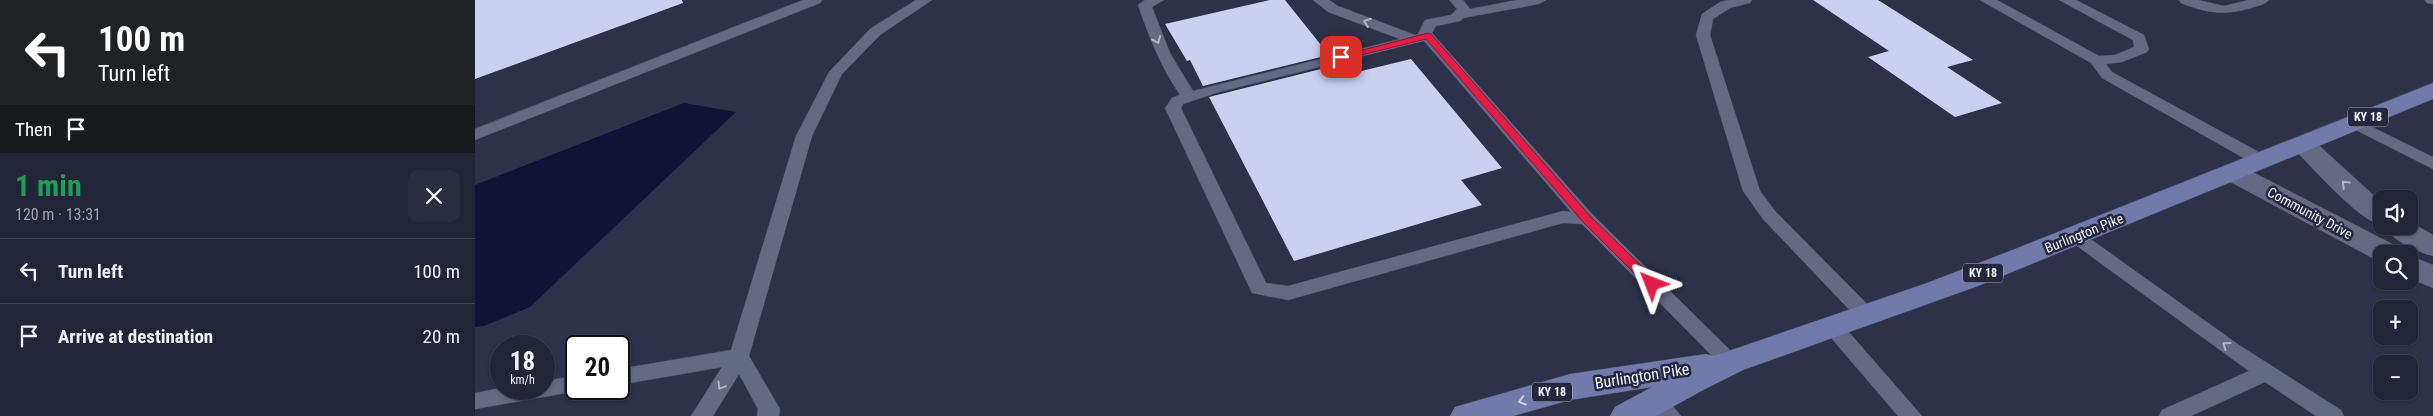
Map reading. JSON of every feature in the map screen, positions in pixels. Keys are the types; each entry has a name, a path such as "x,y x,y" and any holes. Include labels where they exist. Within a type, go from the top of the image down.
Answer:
{"main road":[{"name":"Burlington Pike","path":"1467,416 1570,387 1730,362 1833,328 2163,203 2232,172 2433,90"},
{"name":"Burlington Pike","path":"1627,416 1663,408 1730,362"}],"street":[{"path":"2303,144 2373,209"},
{"name":"Community Drive","path":"2232,172 2373,246"},
{"path":"2412,235 2433,247"},
{"path":"2418,270 2433,278"}],"lane":[{"path":"475,135 815,0"},
{"path":"703,416 739,356 804,136 836,72 875,32 925,0"},
{"path":"1157,0 1145,5 1153,32 1169,68 1189,97"},
{"path":"1320,0 1333,9 1421,37 1587,219 1730,362"},
{"path":"1539,0 1457,7 1455,18 1430,24 1425,34 1421,37 1189,97 1177,101 1173,108 1259,288 1288,293 1563,217 1587,219"},
{"path":"1745,0 1725,5 1707,17 1703,35 1753,191 1769,215 1867,316"},
{"path":"1987,0 2096,60 2107,75 2262,160"},
{"path":"2066,0 2139,38 2142,49 2117,59 2096,60"},
{"path":"2186,0 2200,6 2226,12 2263,0"},
{"path":"2354,123 2433,164"},
{"path":"2076,236 2266,372 2333,416"},
{"path":"1833,328 1911,416"},
{"path":"630,374 739,356"},
{"path":"739,356 769,409 768,416"},
{"path":"2170,416 2266,372"},
{"path":"475,401 565,386"}],"shaded area":[{"path":"684,103 736,112 530,307 484,326 475,327 475,185"}],"building":[{"path":"475,0 682,0 683,3 475,79"},
{"path":"1270,0 1285,0 1329,55 1203,86 1190,60 1187,61 1165,24"},
{"path":"1813,0 1878,0 1973,60 1947,67 2002,103 1955,117 1868,57 1889,51"},
{"path":"1411,59 1502,168 1461,180 1482,205 1294,261 1209,97 1337,65 1345,75"}],"route":[{"path":"1341,57 1428,36 1587,219 1652,284"}]}
